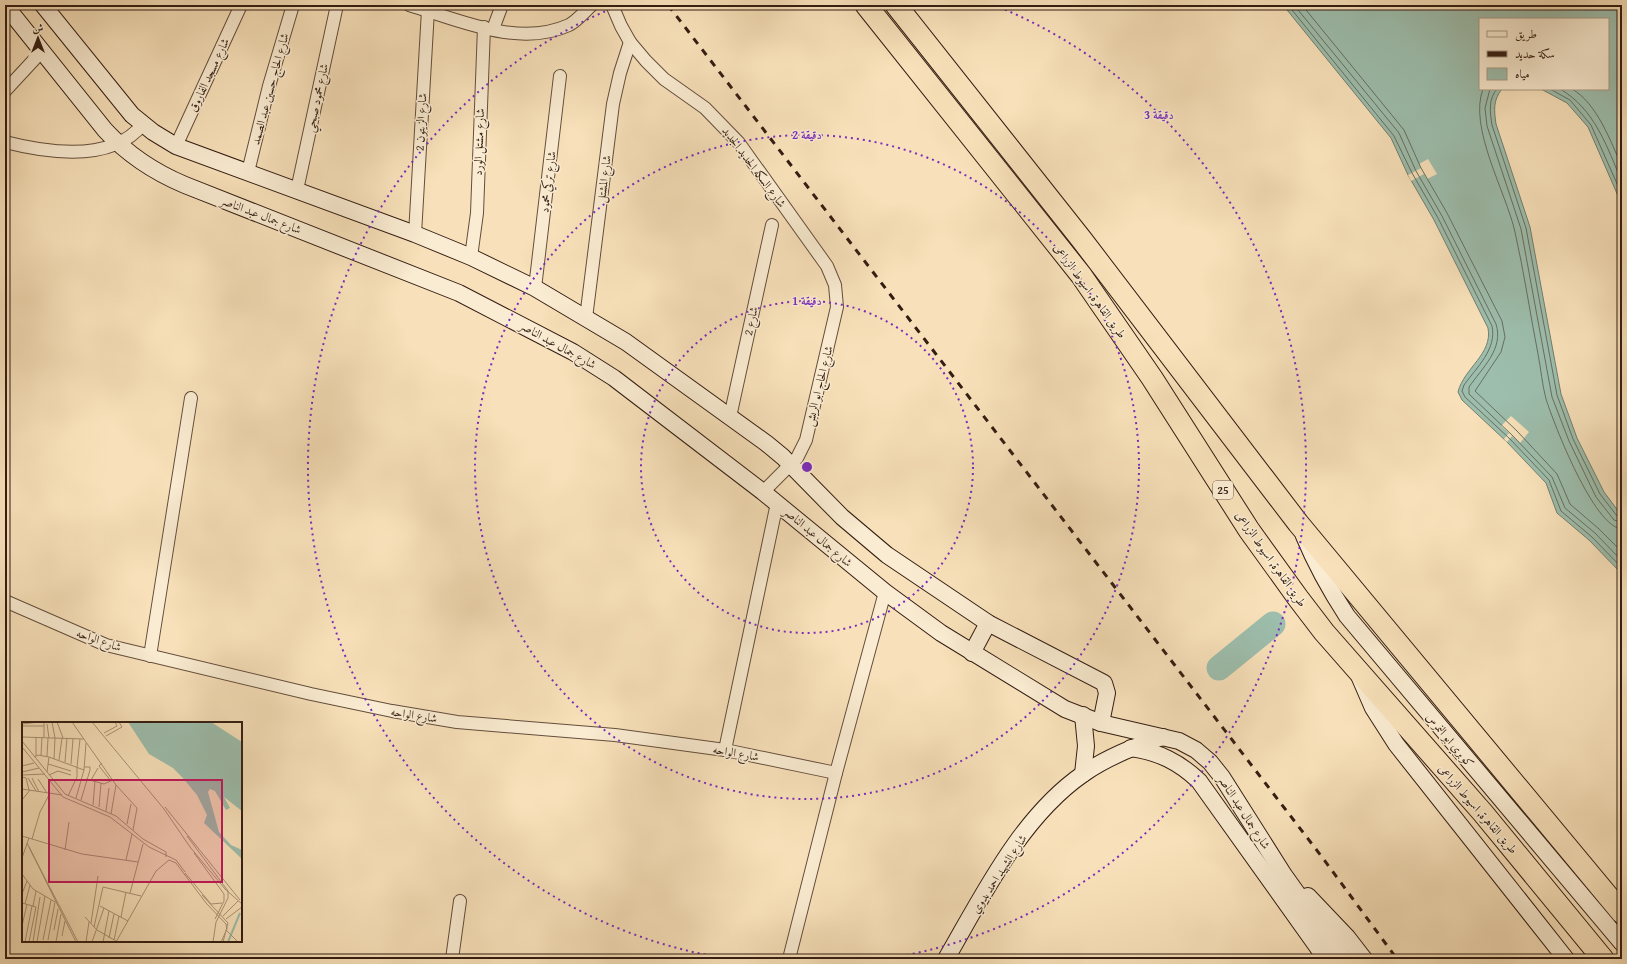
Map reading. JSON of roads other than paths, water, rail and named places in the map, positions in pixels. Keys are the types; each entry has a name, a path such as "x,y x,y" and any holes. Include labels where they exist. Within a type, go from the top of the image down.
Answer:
{"highway":[{"name":"طريق القاهرة, اسيوط الزراعى","path":"866,5 1081,275 1152,378 1249,530 1298,598 1356,670 1483,814 1603,959"},
{"name":"طريق القاهرة, اسيوط الزراعى","path":"896,5 1082,240 1298,523 1622,913"}],"street":[{"name":"شارع جمال عبد الناصر","path":"5,5 118,144 148,167 166,177 459,293 572,352 614,378 777,503 885,592 972,653 1049,699 1082,716 1101,723 1179,741 1196,750 1210,762 1222,777 1284,875 1344,959"},
{"path":"43,5 132,115 153,132 176,146 414,234 471,257 535,288 626,342 766,443 790,464 842,517 887,555 988,623 1104,683 1107,693 1101,723"},
{"name":"شارع مسجد الفاروق","path":"176,146 241,5"},
{"name":"شارع الحاج حسين عبد الصمد","path":"248,172 269,86 293,5"},
{"name":"شارع محمود صبحي","path":"296,190 337,5"},
{"path":"410,5 435,10 488,28 513,34 542,32 570,24 587,7"},
{"name":"شارع مشتل الورد","path":"471,257 477,213 488,28 502,5"},
{"name":"شارع السكه الحديد الجديد","path":"612,5 630,42 646,62 664,78 704,108 739,143 827,266"},
{"name":"شارع الزيتون 2","path":"414,234 435,10"},
{"name":"شارع المشتل","path":"586,318 613,104 620,73 630,42"},
{"path":"5,91 42,50"},
{"name":"شارع تركي محمود","path":"535,288 560,76"},
{"path":"5,142 52,151 74,151 118,144 128,140 143,124"},
{"name":"شارع 2","path":"730,417 772,225"},
{"name":"شارع الحاج ابو الريش","path":"763,492 797,458 806,440 837,307 835,285 827,266"},
{"path":"150,656 191,398"},
{"path":"725,750 777,503"},
{"name":"كوبري ابو النمرس","path":"1298,523 1330,591 1347,616 1622,943"},
{"path":"789,959 836,773 885,592"},
{"name":"شارع الواحه","path":"5,601 93,640 150,656 310,694 457,722 615,736 725,750 836,773"},
{"path":"972,653 988,623"},
{"path":"1356,670 1373,708 1396,744 1566,959"},
{"path":"1082,716 1086,746 1082,774"},
{"name":"شارع الشهيد احمد بدوي","path":"946,959 1012,851 1041,813 1060,793 1082,774 1102,762 1131,748 1163,737"},
{"name":"شارع جمال عبد الناصر","path":"1131,748 1156,753 1178,763 1199,781 1326,959"},
{"path":"1284,875 1316,903 1364,959"},
{"path":"452,959 460,901"}],"water":[{"path":"1283,5 1622,5 1622,205 1588,127 1567,103 1543,90 1609,90 1609,18 1479,18 1479,90 1501,90 1497,97 1495,105 1496,124 1530,227 1561,394 1577,438 1604,492 1622,516 1622,574 1589,540 1557,513 1546,483 1507,442 1462,400 1458,392 1461,383 1486,346 1488,328 1434,220 1408,175 1391,138"}],"waterway":[{"path":"1219,668 1273,624"}],"railway":[{"path":"668,5 1322,857 1397,959"}]}
